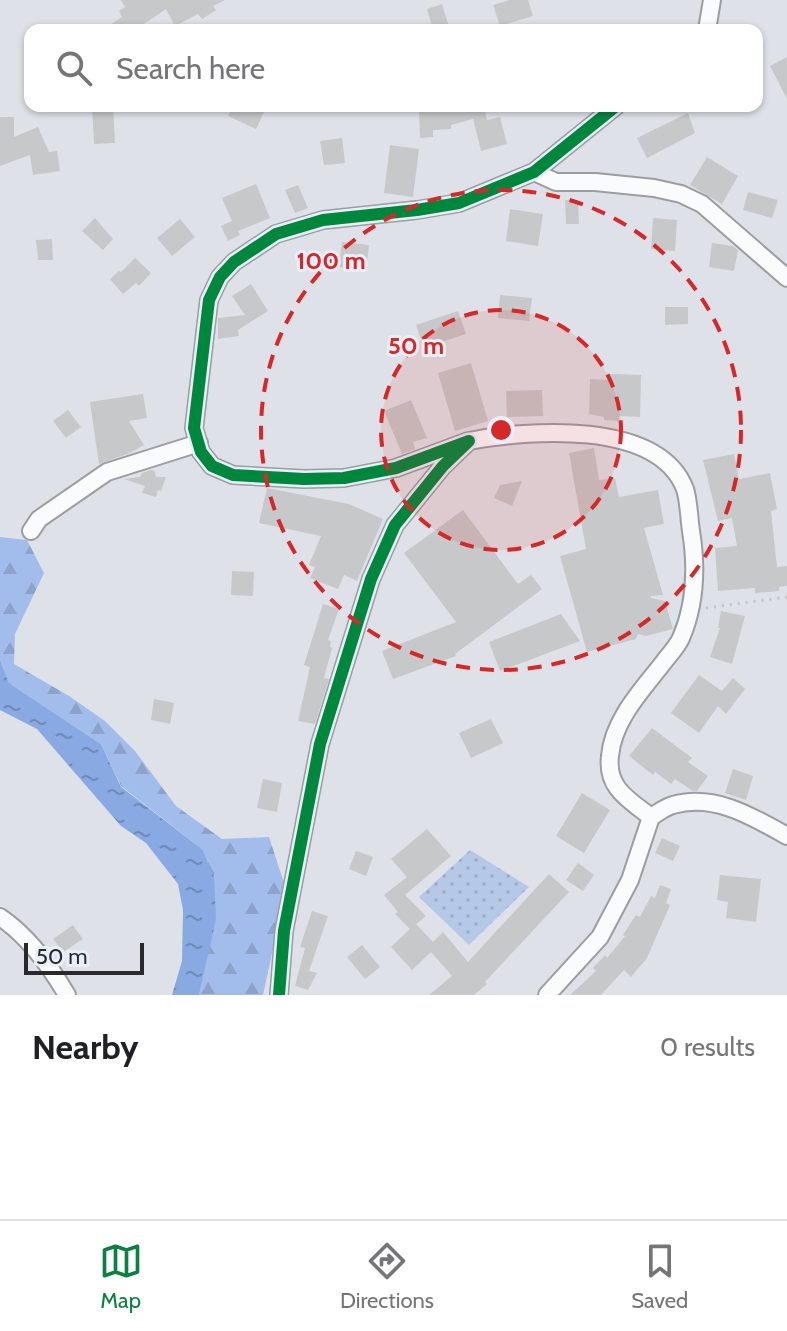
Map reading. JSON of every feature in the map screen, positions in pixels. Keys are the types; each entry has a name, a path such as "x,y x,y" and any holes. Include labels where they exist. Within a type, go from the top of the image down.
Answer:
{"street":[{"path":"708,24 712,0"},
{"path":"609,112 534,172 459,203 302,225 276,234 234,262 220,277 209,300 194,428 201,452 212,466 233,475 304,479 344,478 396,468 469,441 512,433 564,432 616,439 652,452 676,475 685,490 696,569 691,610 680,641 633,703 615,733 610,755 609,774 617,790 651,817"},
{"path":"534,172 556,182 595,182 681,194 702,204 787,278"},
{"path":"279,995 284,931 320,744 371,579 395,525 443,466 469,441"},
{"path":"31,531 39,519 107,472 199,443"},
{"path":"547,995 600,937 630,880 651,817 672,805 723,805 748,814 787,836"},
{"path":"0,917 15,927 51,970 67,995"}],"path":[{"path":"691,610 787,597"}],"shaded area":[{"path":"470,850 529,887 469,945 419,897"}],"green space":[{"path":"0,537 27,540 44,573 15,634 14,664 105,721 135,751 176,806 222,839 269,837 286,889 263,995 199,995 204,970 202,849 121,786 101,744 9,683 0,660"}],"water":[{"path":"0,660 9,683 101,744 121,787 202,849 214,876 216,919 199,995 172,995 182,961 183,910 178,884 146,843 121,826 37,729 0,710"}],"building":[{"path":"121,0 225,0 213,6 216,10 202,19 198,14 179,24 174,24 166,9 144,24 111,24 122,17 119,11 125,7"},
{"path":"510,0 528,0 533,16 499,24 493,5"},
{"path":"442,4 448,24 431,24 427,9"},
{"path":"787,57 787,99 770,66"},
{"path":"92,112 113,112 115,143 94,144"},
{"path":"230,112 264,112 256,129 228,116"},
{"path":"419,112 485,112 487,120 500,117 507,144 481,151 473,119 451,125 451,129 433,130 433,137 420,138"},
{"path":"688,113 695,133 647,158 637,138"},
{"path":"0,117 14,117 14,137 38,127 49,152 57,151 60,171 33,175 30,155 0,166"},
{"path":"342,138 345,163 324,165 320,141"},
{"path":"390,145 419,149 413,197 384,193"},
{"path":"707,157 738,176 722,204 690,185"},
{"path":"256,184 270,218 238,231 240,235 228,241 221,226 232,221 222,198"},
{"path":"298,185 308,208 295,213 285,190"},
{"path":"748,192 778,200 772,218 743,210"},
{"path":"565,200 578,200 579,224 566,224"},
{"path":"510,209 543,214 538,246 506,241"},
{"path":"95,218 113,239 103,250 82,231"},
{"path":"653,218 677,220 675,251 651,249"},
{"path":"180,219 195,237 172,256 157,238"},
{"path":"52,239 53,260 38,260 36,240"},
{"path":"342,242 369,245 366,271 339,267"},
{"path":"712,243 733,246 738,250 734,271 709,267"},
{"path":"135,258 151,273 139,286 136,283 123,294 110,279"},
{"path":"251,284 268,311 238,330 239,336 218,339 218,318 245,315 232,296"},
{"path":"500,295 532,298 529,321 498,318"},
{"path":"665,307 688,307 688,324 665,325"},
{"path":"458,311 466,334 424,348 416,325"},
{"path":"471,363 488,421 455,431 438,373"},
{"path":"610,374 641,375 640,417 619,416 619,421 604,420 604,417 589,414 590,379 610,380"},
{"path":"542,390 543,416 507,417 506,391"},
{"path":"143,394 147,418 129,421 144,445 99,464 90,402"},
{"path":"411,400 427,438 413,442 415,449 402,454 384,411"},
{"path":"68,410 81,427 66,438 53,421"},
{"path":"594,448 599,480 615,478 619,497 658,490 664,524 644,528 663,595 651,598 665,601 673,629 646,636 638,634 636,639 587,652 560,556 586,549 569,453"},
{"path":"734,454 739,479 770,473 777,509 771,511 777,567 787,566 787,586 779,587 779,591 755,593 755,588 718,591 715,548 737,546 732,518 718,521 703,460"},
{"path":"151,470 155,471 156,477 166,477 156,497 142,493 145,486 124,479 140,477"},
{"path":"522,481 512,506 494,498 500,485"},
{"path":"267,488 349,504 383,519 357,581 344,575 338,589 310,578 315,567 309,565 321,536 259,523"},
{"path":"463,510 518,584 531,575 542,589 456,656 393,679 382,651 456,622 404,553"},
{"path":"232,571 254,572 253,596 231,595"},
{"path":"323,604 339,609 328,640 332,648 324,678 329,679 315,724 298,721 310,667 304,665"},
{"path":"721,611 745,616 732,664 710,657 720,628"},
{"path":"561,614 580,641 500,671 489,642"},
{"path":"699,675 722,691 733,678 745,689 726,714 718,706 699,733 671,713"},
{"path":"154,699 174,703 170,724 151,720"},
{"path":"491,719 503,743 471,758 459,733"},
{"path":"652,728 692,758 688,762 708,776 697,791 675,779 671,784 655,772 653,775 629,756"},
{"path":"733,769 753,776 746,800 725,793"},
{"path":"263,779 282,783 277,812 257,808"},
{"path":"582,793 610,810 584,853 556,836"},
{"path":"427,829 451,856 405,895 426,916 416,924 433,942 443,932 468,962 549,874 569,892 474,995 429,995 452,976 431,952 412,970 391,947 410,929 395,914 398,912 384,895 407,877 391,859"},
{"path":"662,838 680,846 673,861 655,853"},
{"path":"356,851 373,857 366,876 349,869"},
{"path":"578,863 594,875 583,891 566,880"},
{"path":"720,875 761,879 756,922 726,918 728,902 717,900"},
{"path":"660,885 671,889 666,903 670,905 647,958 631,977 624,970 601,995 570,995 596,971 593,968 605,955 607,958 625,936 651,896 655,898"},
{"path":"312,911 328,916 309,971 317,973 308,990 295,986 305,948 300,947"},
{"path":"73,925 83,939 63,952 53,939"},
{"path":"362,945 380,967 365,979 347,957"}],"cycle path":[{"path":"279,995 284,931 320,744 371,579 395,525 443,466 469,441 396,468 344,478 233,475 212,466 201,452 194,428 209,300 220,277 234,262 276,234 323,220 459,203 534,172 609,112"}]}
